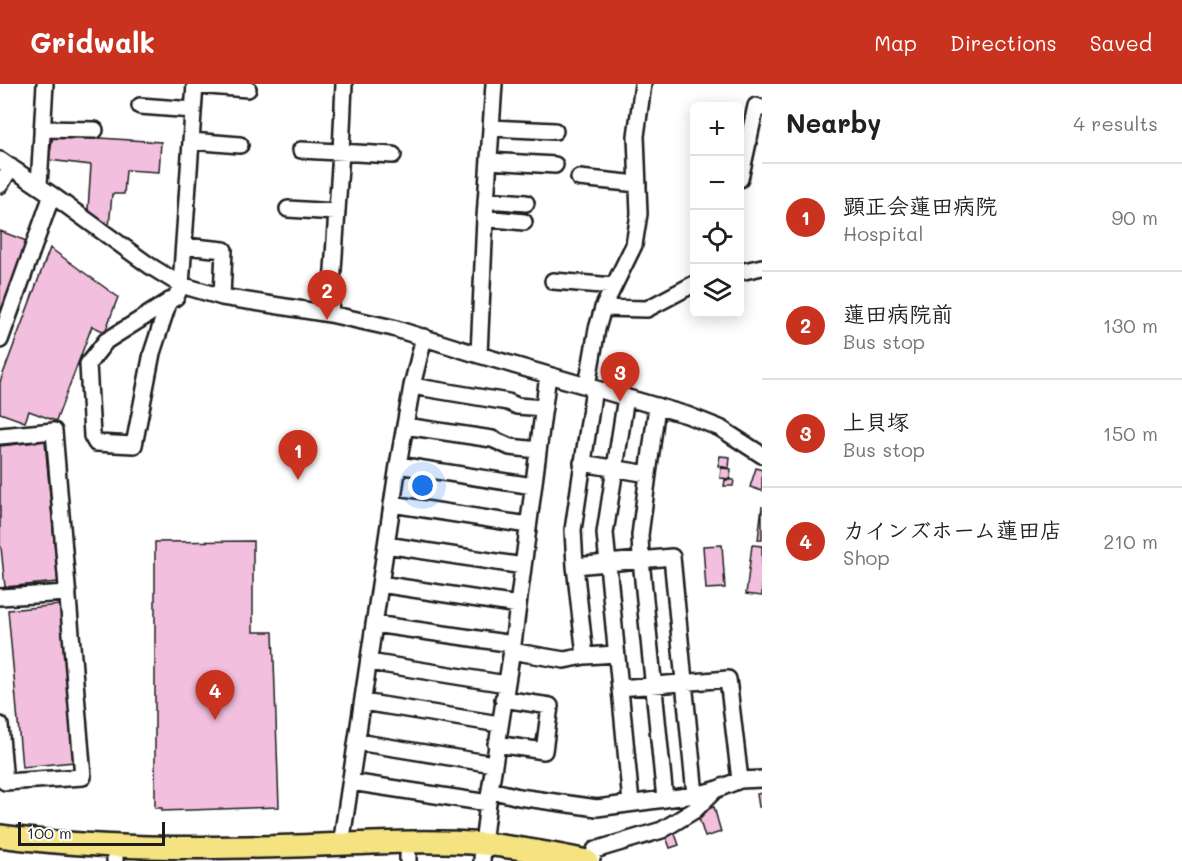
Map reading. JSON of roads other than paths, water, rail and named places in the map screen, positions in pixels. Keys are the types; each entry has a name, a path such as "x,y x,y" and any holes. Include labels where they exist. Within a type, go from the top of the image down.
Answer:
{"highway":[{"path":"0,836 63,843 115,855 220,861"},
{"path":"0,851 62,857 409,842 515,861"},
{"path":"254,861 408,858 526,849 589,861"}],"street":[{"path":"39,185 45,84"},
{"path":"330,314 344,84"},
{"path":"479,356 494,84"},
{"path":"585,656 573,530 597,330 603,308 634,245 639,214 636,136 643,84"},
{"path":"169,301 152,353 134,445 96,443 92,436 88,364 106,341 169,301 176,297 182,285 195,85 248,89"},
{"path":"140,106 193,110"},
{"path":"744,161 756,106 762,108"},
{"path":"491,128 555,130"},
{"path":"42,129 95,130"},
{"path":"191,141 240,145"},
{"path":"301,150 393,155"},
{"path":"489,161 555,165"},
{"path":"0,185 5,163 150,266 182,285 222,297 330,314 382,325 479,356 703,420 762,455"},
{"path":"579,178 638,184"},
{"path":"0,340 52,195"},
{"path":"486,200 526,203"},
{"path":"288,209 336,212"},
{"path":"485,218 524,222"},
{"path":"184,246 224,250 222,297"},
{"path":"744,271 762,266"},
{"path":"553,281 614,286"},
{"path":"603,308 647,309 690,286"},
{"path":"341,845 398,465 412,386 424,338"},
{"path":"482,854 548,375"},
{"path":"412,386 508,402 517,406 544,408"},
{"path":"626,397 604,533 631,803"},
{"path":"657,406 640,535 665,799"},
{"path":"405,426 492,439 510,447 538,450"},
{"path":"0,435 54,431 83,777 4,782 0,726"},
{"path":"582,464 648,474"},
{"path":"398,465 534,486"},
{"path":"392,504 528,525"},
{"path":"386,545 523,566"},
{"path":"575,566 672,557 695,795"},
{"path":"380,584 518,605"},
{"path":"0,597 68,593"},
{"path":"374,624 512,647 564,660 616,654"},
{"path":"369,662 504,691 550,706 544,751 496,744"},
{"path":"620,687 728,679 740,780"},
{"path":"363,702 499,724"},
{"path":"357,742 493,764"},
{"path":"351,782 489,797 519,797 597,808 695,795 740,780 762,779"},
{"path":"589,861 595,850 662,830 694,810 715,790"}],"place":[{"name":"蓮田病院前","path":"327,320"},
{"name":"上貝塚","path":"620,402"},
{"name":"顕正会蓮田病院","path":"298,480"},
{"name":"カインズホーム蓮田店","path":"215,720"}]}
